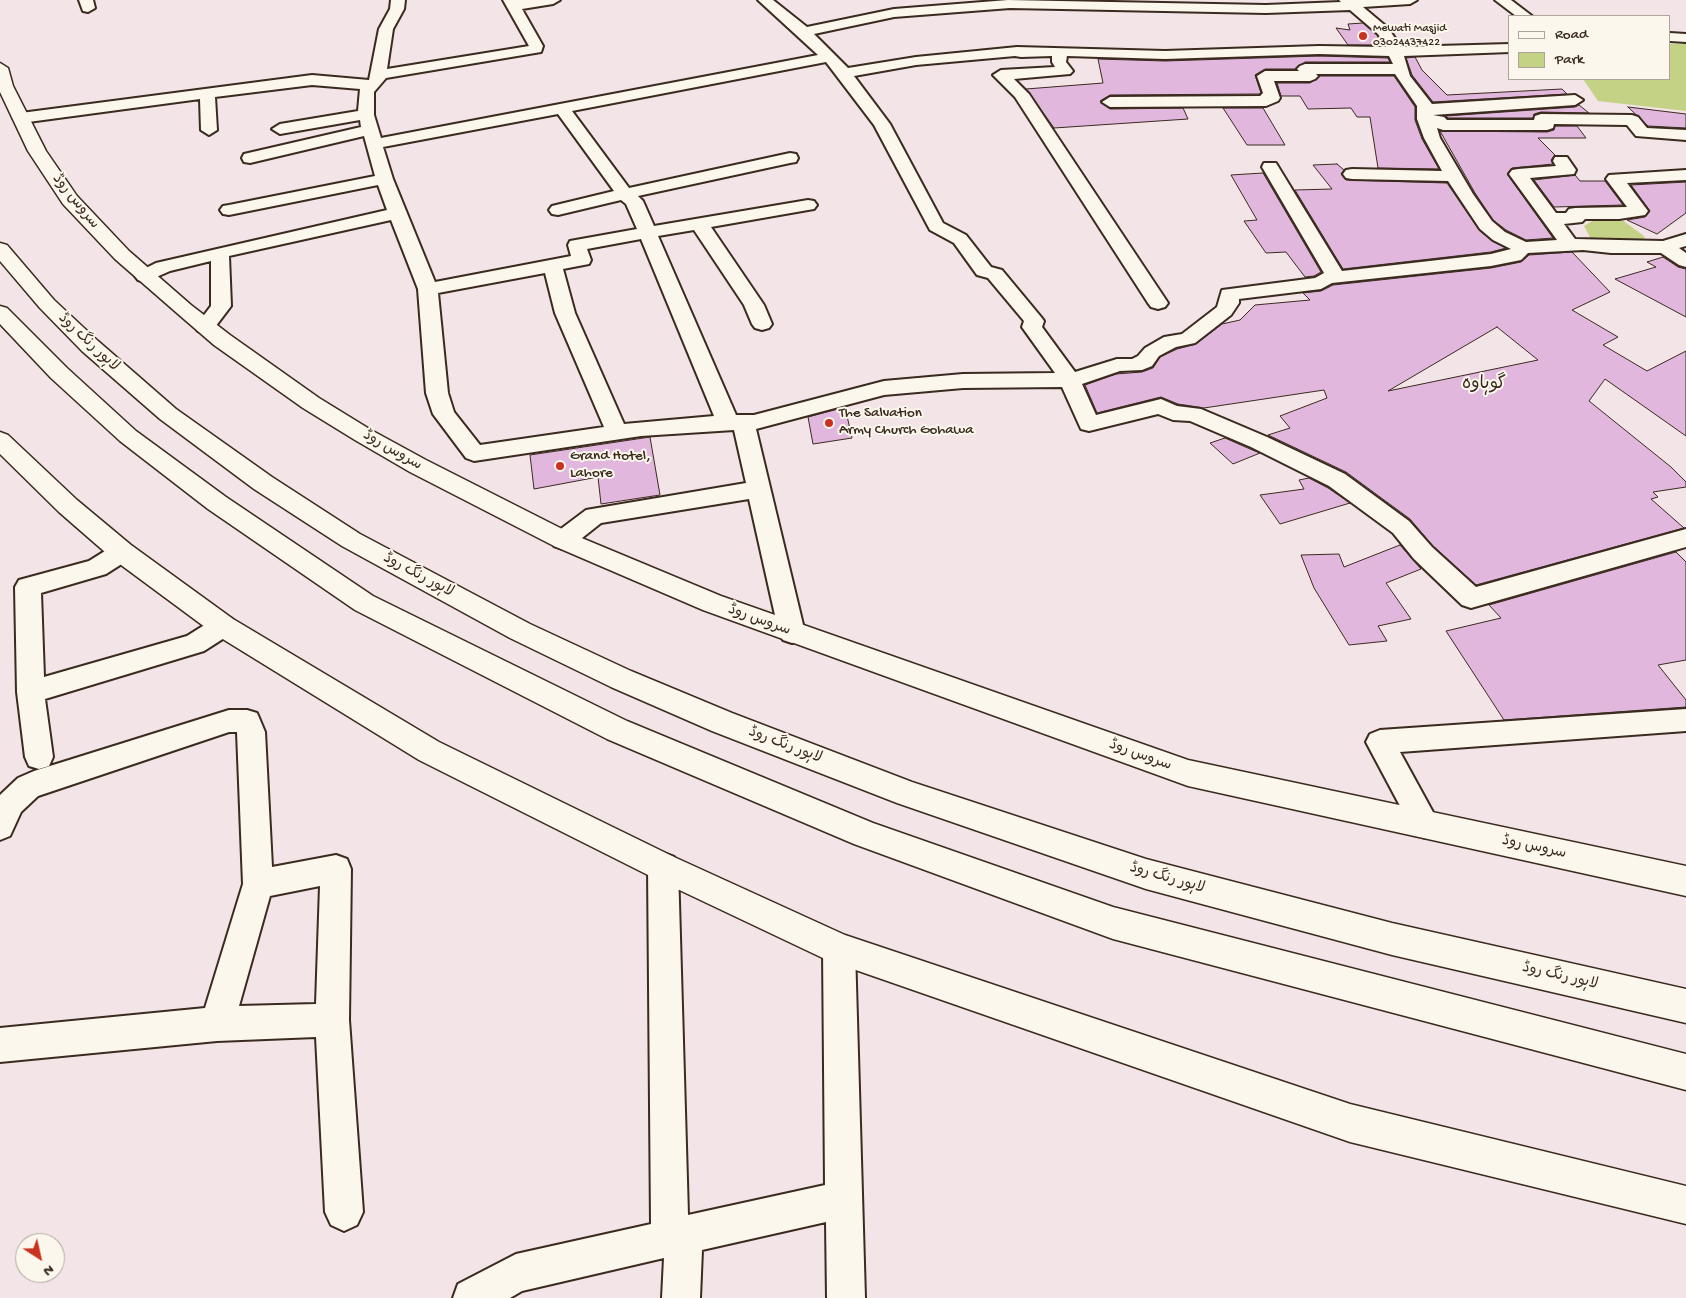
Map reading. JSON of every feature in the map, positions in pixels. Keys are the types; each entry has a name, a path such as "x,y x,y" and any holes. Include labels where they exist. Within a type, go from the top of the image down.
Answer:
{"main road":[{"name":"سروس روڈ","path":"0,68 5,86 20,118 53,177 95,229 145,276 206,327 311,402 362,435 418,466 563,540 712,603 792,633 1188,773 1686,881"},
{"name":"لاہور رنگ روڈ","path":"0,249 47,304 90,346 168,414 263,483 351,540 520,631 621,679 722,722 908,794 1146,874 1392,939 1686,1006"},
{"path":"0,312 59,373 128,436 217,503 364,603 618,730 865,834 1113,923 1686,1072"},
{"path":"0,440 68,506 122,552 223,626 429,751 662,867 839,949 1350,1124 1686,1205"}],"street":[{"path":"398,0 397,9 386,29 376,80 365,95 370,129 384,179 428,289 437,393 444,414 474,453 641,428 754,422 884,388 963,381 1070,380 1092,375 1117,365 1135,365 1145,361 1152,352 1166,344 1188,339 1224,312 1229,303 1229,296"},
{"path":"20,118 312,80 376,80 536,49 512,3 553,0"},
{"path":"764,0 804,32 844,73 882,124 936,226 960,238 984,271 996,274 1034,321 1032,327 1070,380 1089,424 1161,406 1173,413 1193,414 1337,480 1401,527 1423,553 1471,598 1686,538"},
{"path":"804,32 894,13 1010,4 1266,9 1410,0"},
{"path":"1502,0 1524,15"},
{"path":"1350,3 1383,31 1399,60 1403,76 1425,114 1432,138 1454,176 1486,224 1499,236 1523,248 1570,245 1665,247 1686,240"},
{"path":"1671,37 1686,38"},
{"path":"844,73 916,61 1017,51 1021,53 1060,51 1165,55 1320,50 1395,52 1508,48"},
{"path":"1060,51 1059,62 1065,71 1001,75 1021,94 1158,303"},
{"path":"280,129 370,129 562,108 829,58"},
{"path":"1110,102 1266,101 1268,97 1272,98 1265,76 1310,76 1305,69 1401,70"},
{"path":"207,93 210,130"},
{"path":"1425,114 1575,100"},
{"path":"562,108 624,195 634,201 735,423 758,489 792,633"},
{"path":"1425,114 1438,120 1443,125 1547,125 1541,119 1632,120 1642,133 1686,135"},
{"path":"250,158 370,129"},
{"path":"558,210 666,184 790,158"},
{"path":"1561,161 1568,170 1518,174 1570,245"},
{"path":"1686,166 1679,166 1686,175"},
{"path":"1270,167 1336,277"},
{"path":"1352,174 1454,176"},
{"path":"1551,218 1576,218 1575,213 1619,214 1639,211 1615,179 1686,175"},
{"path":"229,210 384,179"},
{"path":"428,289 582,260 577,245 808,205"},
{"path":"145,276 163,268 220,253 397,213"},
{"path":"700,225 754,305 762,324"},
{"path":"1665,247 1686,262"},
{"path":"1203,307 1229,296 1229,294 1247,290 1322,282 1327,278 1490,260 1514,256 1523,248"},
{"path":"206,327 221,306 220,253"},
{"path":"553,266 565,312 617,432"},
{"path":"563,540 594,516 758,489"},
{"path":"40,757 31,692 28,587 97,568 122,552"},
{"path":"31,692 195,644 223,626"},
{"path":"1425,824 1380,742 1686,720"},
{"path":"0,827 10,804 28,788 44,780 229,721 247,721 251,732 258,884 217,1024"},
{"path":"662,867 681,1298"},
{"path":"258,884 336,869 332,1020 344,1212"},
{"path":"839,949 846,1298"},
{"path":"0,1045 217,1024 332,1020"},
{"path":"472,1298 516,1273 844,1199"}],"green space":[{"path":"1671,44 1686,44 1686,111 1598,101 1584,80 1671,80"},
{"path":"1599,217 1618,217 1644,236 1645,242 1592,241 1584,226"}],"building":[{"name":"Mewati Masjid 03024437422","path":"1363,23 1377,35 1383,45 1348,45 1336,28 1350,30 1348,24"},
{"path":"1319,56 1388,58 1390,62 1305,62 1295,69 1265,69 1255,75 1261,93 1259,94 1110,95 1100,101 1110,109 1183,108 1188,119 1054,128 1026,89 1103,83 1098,59 1165,61"},
{"path":"1415,57 1422,70 1447,95 1562,89 1567,94 1433,102 1412,75 1406,58"},
{"path":"1320,76 1394,76 1415,107 1415,120 1422,139 1439,169 1378,168 1370,117 1357,117 1351,108 1308,109 1300,96 1281,96 1277,83 1310,83"},
{"path":"1579,105 1589,113 1541,112 1534,114 1533,118 1448,118 1446,116 1575,107"},
{"path":"1628,107 1686,114 1686,128 1648,126"},
{"path":"1223,108 1263,108 1285,145 1247,145"},
{"path":"1555,126 1577,126 1586,138 1538,138 1555,155 1551,160 1553,164 1512,168 1507,174 1553,238 1526,240 1506,230 1493,220 1475,193 1440,131 1547,132 1554,130"},
{"path":"1337,164 1344,170 1341,174 1346,180 1447,183 1479,230 1492,241 1506,248 1491,252 1343,269 1295,190 1332,189 1313,165"},
{"path":"1263,173 1321,272 1314,276 1305,277 1286,252 1266,253 1244,221 1257,220 1231,175"},
{"path":"1575,175 1580,181 1605,181 1623,205 1554,207 1534,180"},
{"path":"1686,182 1686,213 1657,234 1627,220 1645,217 1650,211 1631,185"},
{"path":"1572,252 1610,292 1572,310 1618,337 1603,345 1647,371 1686,351 1686,436 1605,379 1589,401 1671,467 1686,482 1686,487 1653,492 1658,497 1651,499 1684,528 1476,585 1433,546 1410,519 1346,472 1268,435 1290,428 1280,416 1327,398 1324,390 1204,408 1178,404 1161,397 1097,413 1085,385 1116,374 1142,372 1153,368 1160,357 1177,349 1196,344 1222,324 1240,320 1255,305 1310,300 1303,293 1321,291 1333,285 1491,268 1521,262 1529,255","holes":["1497,327 1538,360 1388,391"]},
{"path":"1663,257 1678,267 1686,269 1686,317 1615,279 1656,267 1647,262"},
{"name":"The Salvation Army Church Gohawa","path":"845,407 852,438 813,444 808,417"},
{"path":"650,437 660,495 601,504 598,477 534,489 530,455"},
{"path":"1225,438 1260,453 1233,464 1210,443"},
{"path":"1309,478 1350,503 1280,524 1260,495 1304,489 1299,480"},
{"path":"1400,545 1421,569 1386,583 1411,619 1378,626 1387,641 1349,645 1314,588 1301,555 1339,554 1344,567"},
{"path":"1676,552 1686,562 1686,660 1658,665 1686,700 1686,707 1504,720 1446,631 1501,618 1489,605"}],"place":[{"name":"Mewati Masjid 03024437422","path":"1363,36"},
{"name":"The Salvation Army Church Gohawa","path":"829,423"},
{"name":"Grand Hotel, Lahore","path":"560,466"}],"district":[{"name":"گوہاوہ","path":"1484,385"}]}
